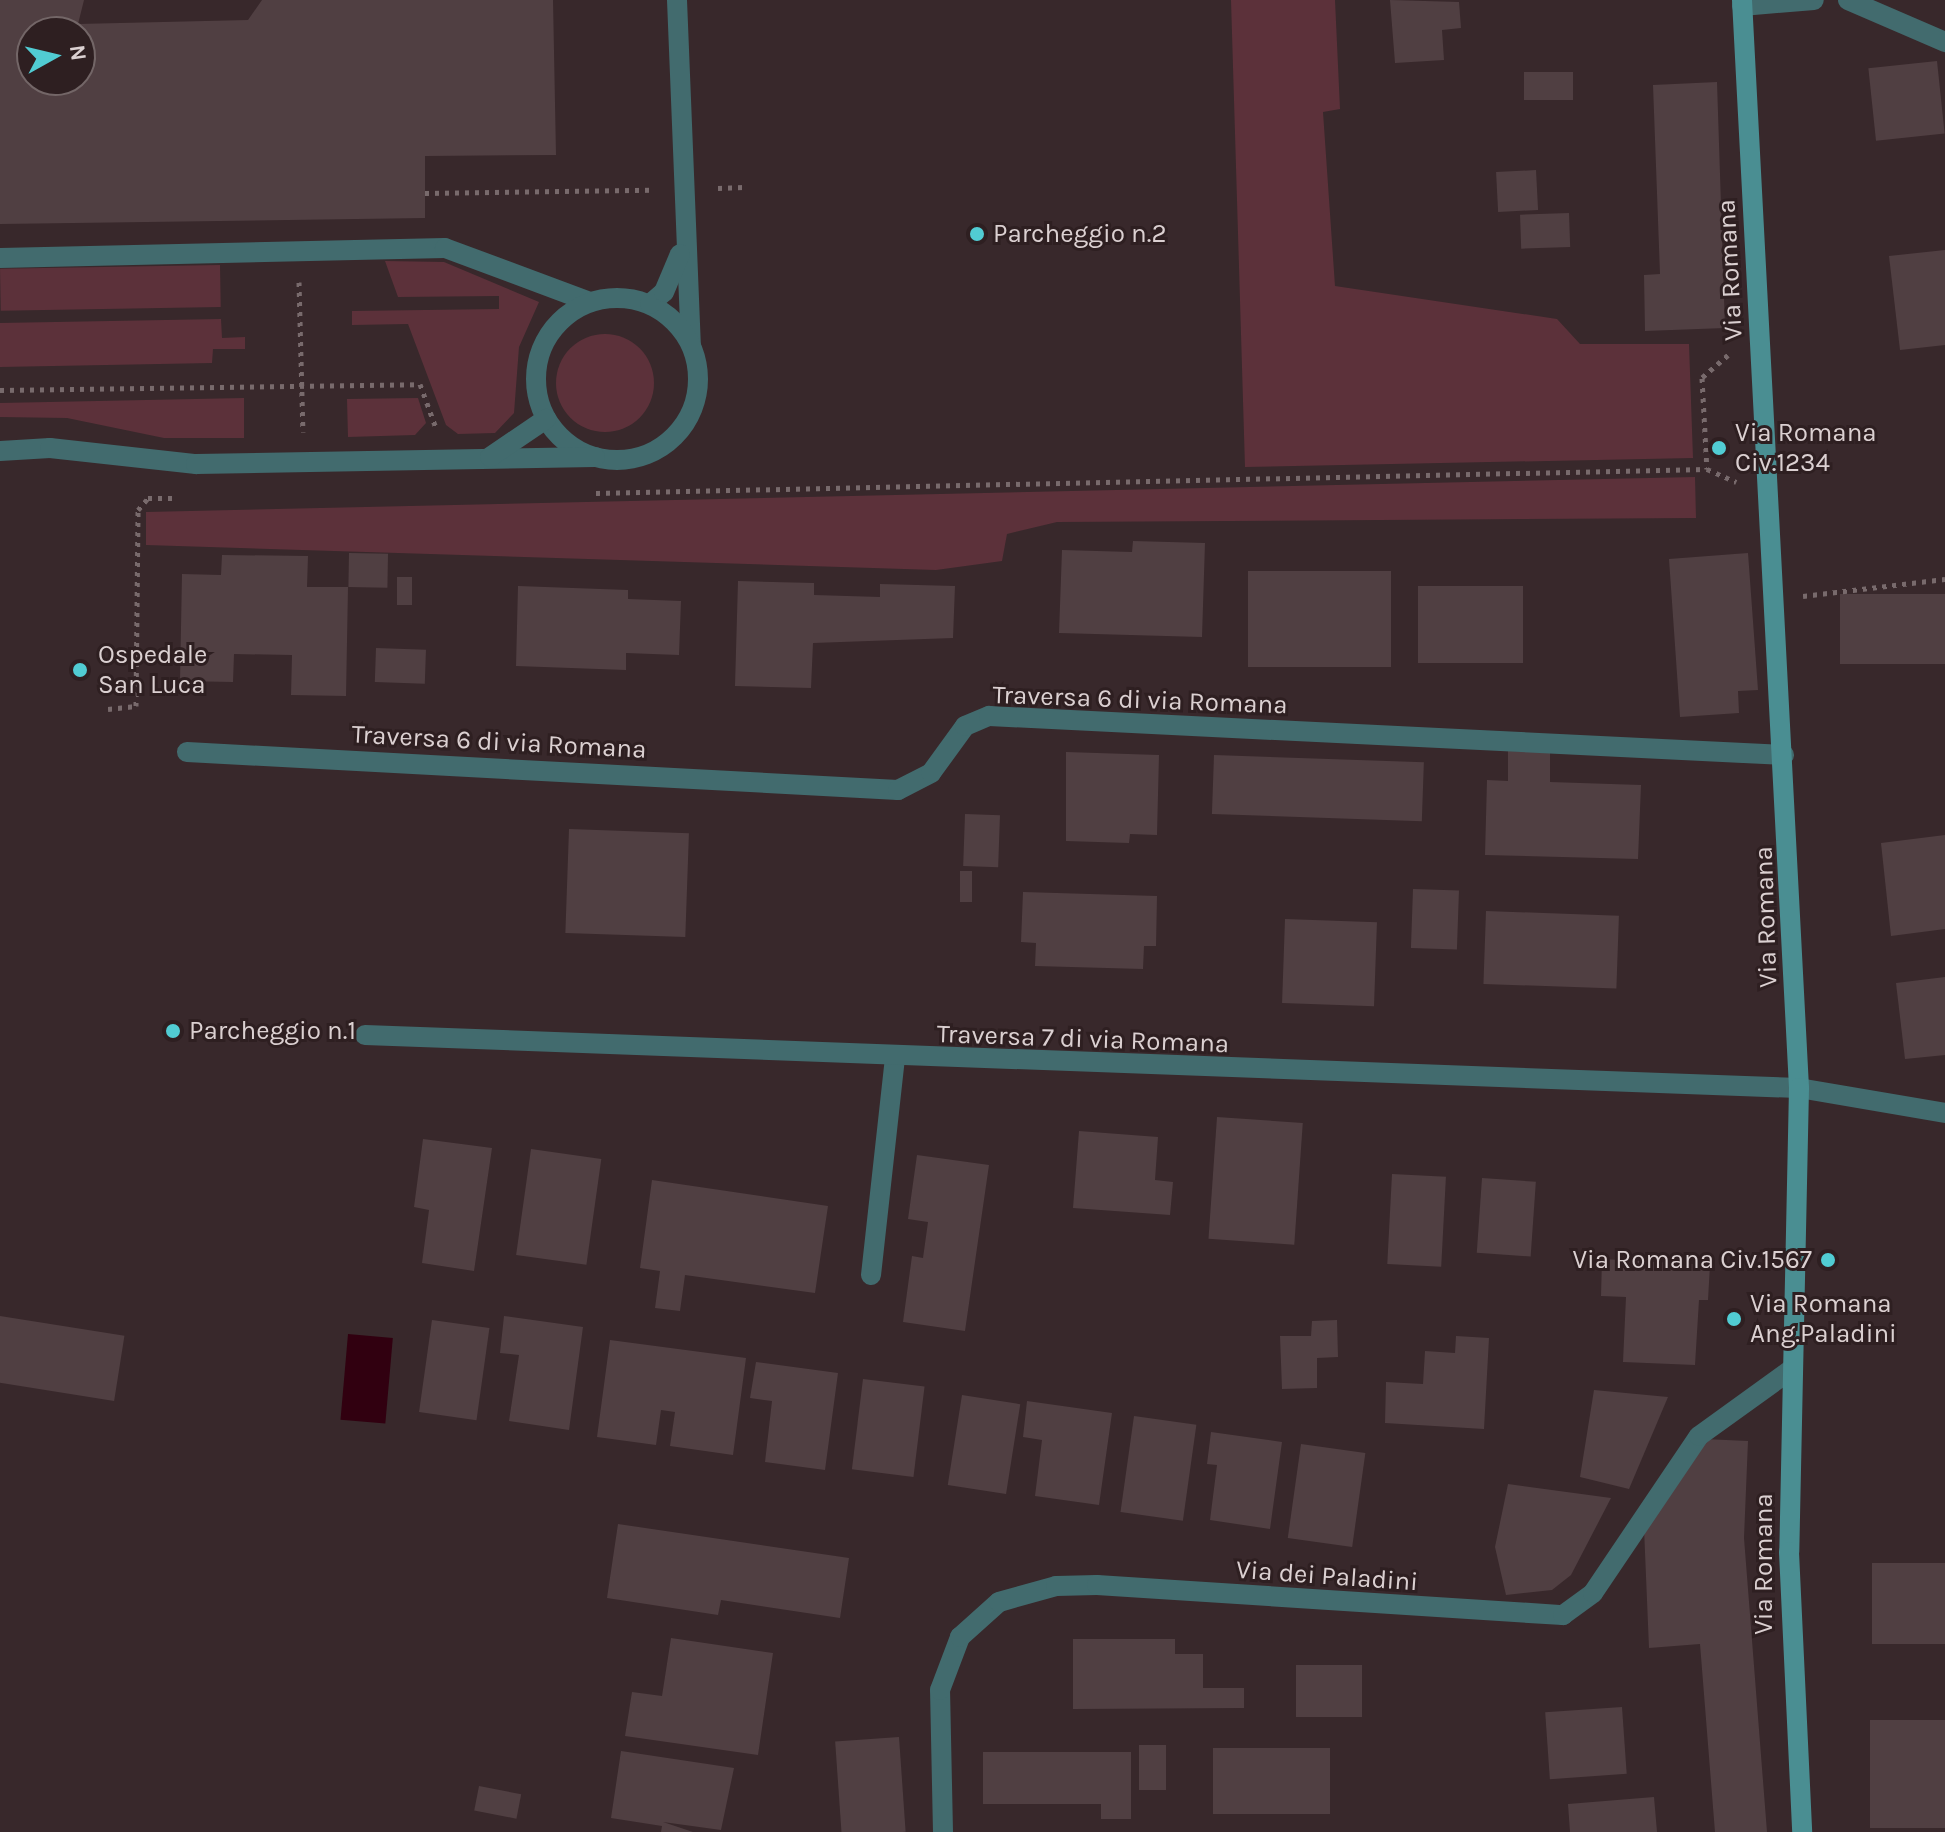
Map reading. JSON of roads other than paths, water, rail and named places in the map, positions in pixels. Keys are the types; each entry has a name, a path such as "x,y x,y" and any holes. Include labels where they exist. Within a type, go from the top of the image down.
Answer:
{"main road":[{"name":"Via Romana","path":"1742,3 1776,599 1799,1088 1792,1369 1791,1647 1802,1832"}],"street":[{"path":"0,451 50,448 196,464 595,457 655,451 684,424 698,386 691,346 682,242 677,0"},
{"path":"1742,3 1814,0"},
{"path":"1848,0 1945,42"},
{"path":"650,304 677,267 682,242"},
{"path":"0,258 445,248 590,302 650,304 691,346"},
{"path":"590,302 556,324 537,360 546,419 595,457"},
{"path":"490,457 546,419"},
{"name":"Traversa 6 di via Romana","path":"187,752 898,790 931,773 965,726 989,716 1784,755"},
{"name":"Traversa 7 di via Romana","path":"365,1035 895,1058 1799,1088 1942,1107"},
{"path":"871,1275 895,1058"},
{"name":"Via dei Paladini","path":"943,1832 940,1690 960,1637 999,1602 1056,1586 1097,1585 1563,1615 1593,1593 1699,1436 1792,1369"}],"place":[{"name":"Parcheggio n.2","path":"977,234"},
{"name":"Via Romana Civ.1234","path":"1719,448"},
{"name":"Ospedale San Luca","path":"80,670"},
{"name":"Parcheggio n.1","path":"173,1031"},
{"name":"Via Romana Civ.1567","path":"1828,1260"},
{"name":"Via Romana Ang.Paladini","path":"1734,1319"}]}
